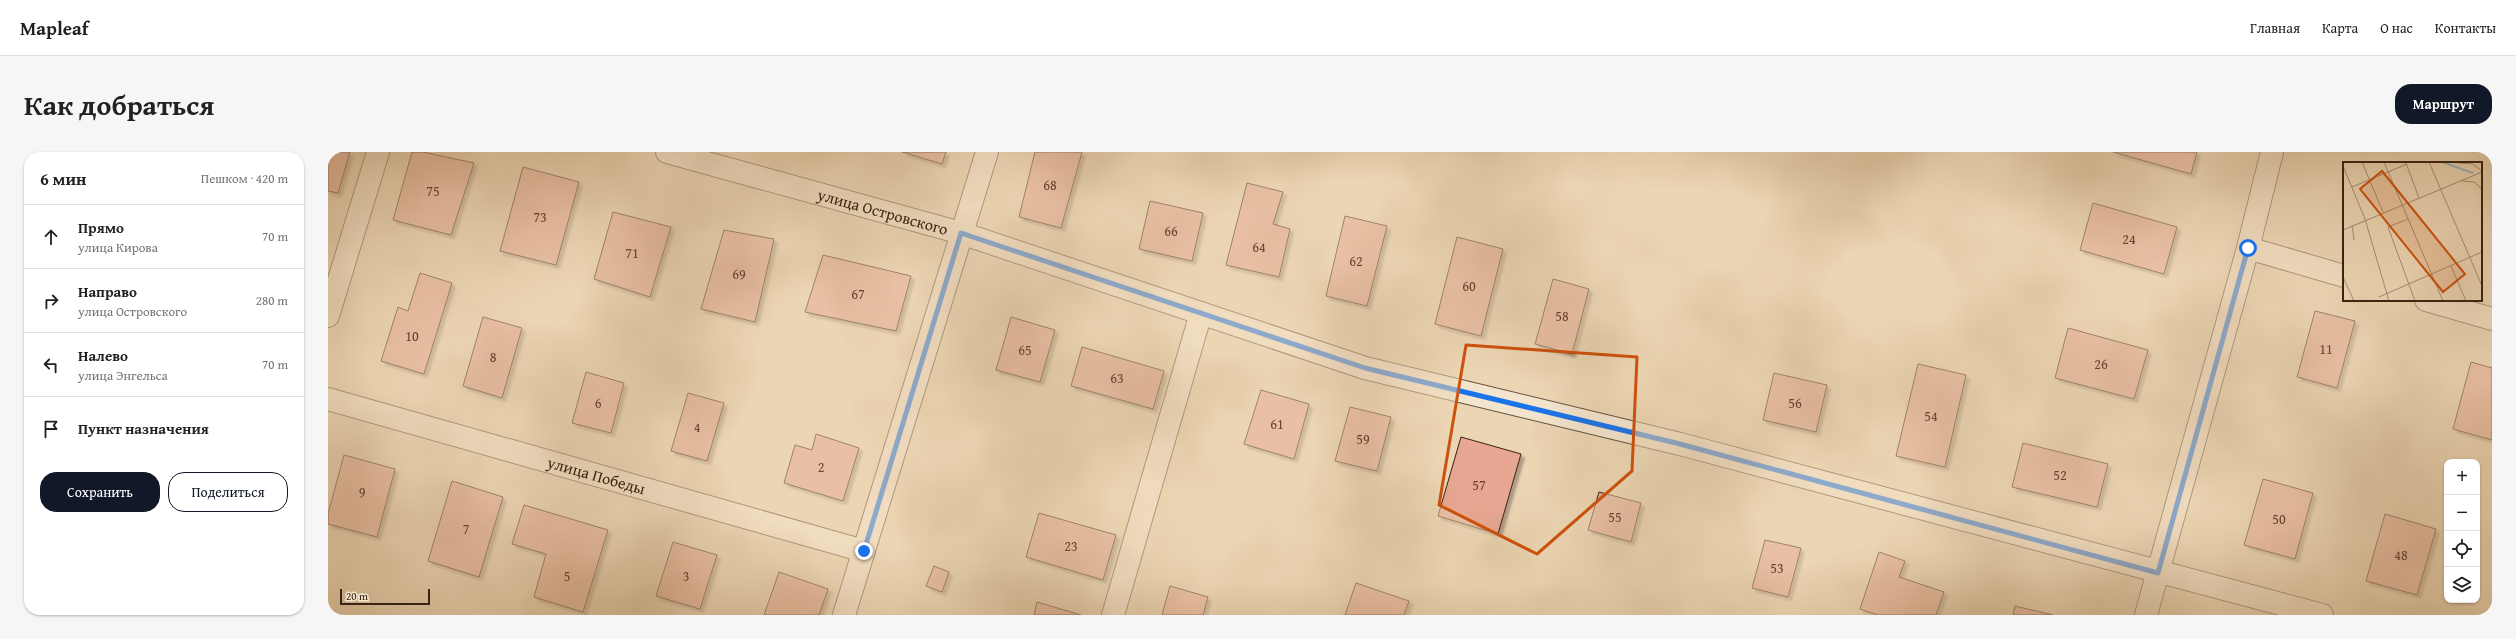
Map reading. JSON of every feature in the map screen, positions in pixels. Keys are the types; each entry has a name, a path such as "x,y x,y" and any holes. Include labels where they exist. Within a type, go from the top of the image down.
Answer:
{"street":[{"path":"328,316 378,152"},
{"name":"улица Островского","path":"667,152 961,233 1365,368 1680,444 2158,573 2322,615"},
{"path":"844,615 987,152"},
{"path":"2146,615 2248,248 2272,152"},
{"path":"2248,248 2343,276"},
{"path":"2429,301 2492,319"},
{"path":"1113,615 1201,313"},
{"name":"улица Победы","path":"328,399 864,551"}],"highlighted area":[{"path":"1466,345 1637,357 1632,471 1537,554 1439,505"}],"building":[{"path":"328,152 350,152 338,193 328,191"},
{"path":"412,152 423,152 474,163 451,235 393,220"},
{"path":"902,152 946,152 942,164"},
{"path":"1035,152 1082,152 1061,228 1019,217"},
{"path":"2113,152 2197,152 2191,174"},
{"path":"523,167 579,182 556,265 500,251"},
{"path":"1247,183 1283,192 1273,224 1290,229 1279,277 1226,265"},
{"path":"1150,201 1203,213 1192,261 1139,249"},
{"path":"2093,203 2177,227 2164,274 2080,250"},
{"path":"613,212 671,227 650,297 594,279"},
{"path":"1345,216 1387,226 1367,306 1326,296"},
{"path":"724,230 774,239 755,322 701,309"},
{"path":"1457,237 1503,249 1481,336 1435,324"},
{"path":"823,255 911,276 896,331 805,312"},
{"path":"420,273 452,283 424,374 381,361 398,307 408,311"},
{"path":"1553,279 1589,289 1572,354 1535,344"},
{"path":"2315,311 2355,321 2337,388 2297,377"},
{"path":"483,317 522,328 502,398 463,386"},
{"path":"1011,317 1055,330 1040,382 996,370"},
{"path":"2068,328 2148,350 2134,399 2055,378"},
{"path":"1082,347 1164,371 1153,409 1071,386"},
{"path":"2471,362 2492,368 2492,440 2453,429"},
{"path":"1918,364 1966,375 1945,467 1896,456"},
{"path":"586,372 624,383 611,433 572,423"},
{"path":"1774,373 1827,385 1816,432 1763,420"},
{"path":"1261,390 1309,404 1294,459 1244,444"},
{"path":"688,393 724,403 707,461 671,451"},
{"path":"1350,407 1391,417 1377,471 1335,461"},
{"path":"816,434 859,448 843,501 784,483 795,445 812,450"},
{"path":"1461,437 1521,454 1498,534 1438,516"},
{"path":"2023,443 2108,464 2097,507 2012,487"},
{"path":"344,455 395,469 377,537 328,524 328,514"},
{"path":"2263,479 2313,493 2295,559 2244,545"},
{"path":"452,481 503,497 479,577 428,561"},
{"path":"1599,492 1641,503 1631,542 1588,530"},
{"path":"524,505 608,530 583,612 534,597 546,554 512,544"},
{"path":"1039,513 1116,535 1103,580 1026,557"},
{"path":"2385,514 2436,529 2417,595 2366,581"},
{"path":"1765,540 1801,548 1788,597 1752,588"},
{"path":"673,542 717,555 700,609 656,596"},
{"path":"1879,552 1905,561 1899,577 1944,592 1936,615 1878,615 1860,609"},
{"path":"934,566 949,572 942,592 926,586"},
{"path":"779,572 828,589 819,615 764,615"},
{"path":"1356,583 1409,601 1404,615 1345,615"},
{"path":"1170,586 1208,597 1203,615 1162,615"},
{"path":"1037,602 1081,615 1034,615"},
{"path":"2015,606 2053,615 2013,615"}],"route":[{"path":"864,551 961,233 1365,368 1680,444 2158,573 2248,248"}]}
